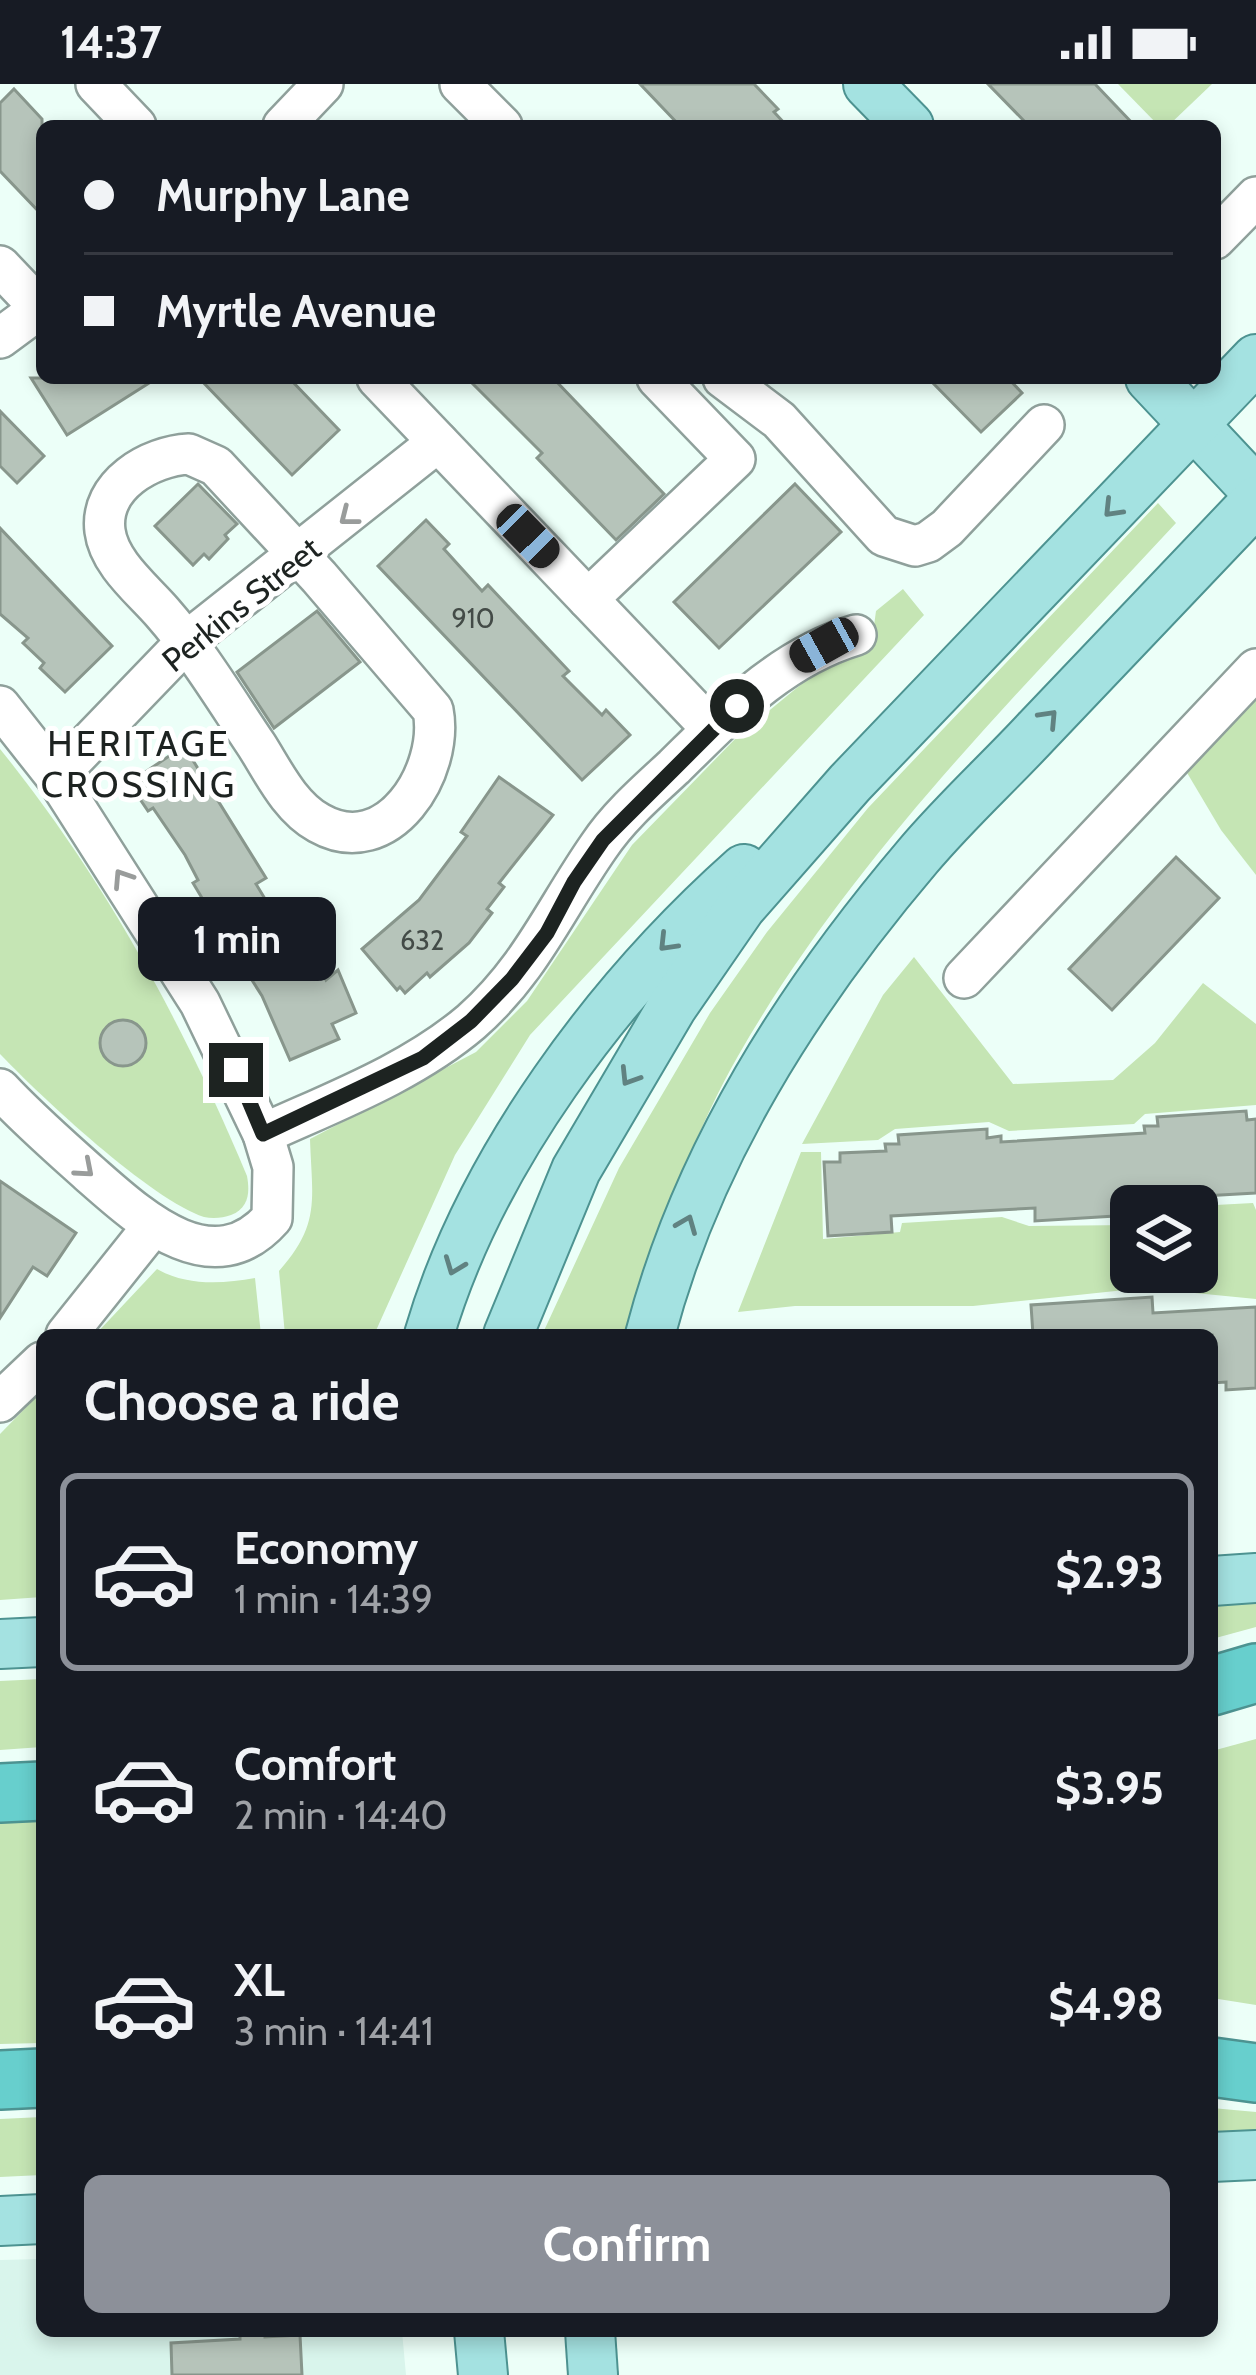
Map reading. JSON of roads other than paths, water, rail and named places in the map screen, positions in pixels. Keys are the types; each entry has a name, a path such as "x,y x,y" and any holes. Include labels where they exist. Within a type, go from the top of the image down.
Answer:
{"highway":[{"path":"1218,1684 1256,1673"},
{"path":"0,1792 36,1791"},
{"path":"1218,2068 1256,2073"},
{"path":"0,2080 36,2078"}],"main road":[{"path":"868,84 903,120"},
{"path":"510,1329 576,1170 672,1007 741,907 850,783 1256,359"},
{"path":"1155,384 1256,491"},
{"path":"652,1329 684,1230 714,1162 756,1078 818,981 920,854 1256,501"},
{"path":"431,1329 470,1226 516,1145 615,998 730,881 850,783"},
{"path":"1218,1581 1256,1579"},
{"path":"0,1644 36,1642"},
{"path":"1218,2157 1256,2155"},
{"path":"0,2221 36,2219"},
{"path":"479,2337 483,2375"},
{"path":"590,2337 593,2375"}],"street":[{"path":"96,84 130,120"},
{"path":"289,120 323,84"},
{"path":"460,84 496,120"},
{"path":"1221,233 1256,197"},
{"path":"0,266 36,302"},
{"path":"0,338 36,311"},
{"path":"383,384 712,729"},
{"path":"588,599 735,459 663,384"},
{"path":"730,384 778,420 884,536 915,546 947,528 1044,424"},
{"name":"Perkins Street","path":"56,778 188,640 438,442"},
{"path":"189,454 216,466 299,555 433,710 437,732 431,761 416,793 396,815 373,830 343,834 296,807 188,640 112,555 104,529 108,502 144,465 189,454"},
{"path":"263,1134 423,1058 471,1021 547,933 603,840 712,729 762,683 824,645 856,635"},
{"path":"964,978 1256,670"},
{"path":"0,706 56,778 200,1003 263,1134 273,1166 272,1218 238,1244 214,1247 188,1242 153,1226 0,1090"},
{"path":"71,1329 153,1226"},
{"path":"0,1402 36,1368"}],"district":[{"name":"HERITAGE CROSSING","path":"139,764"}]}
